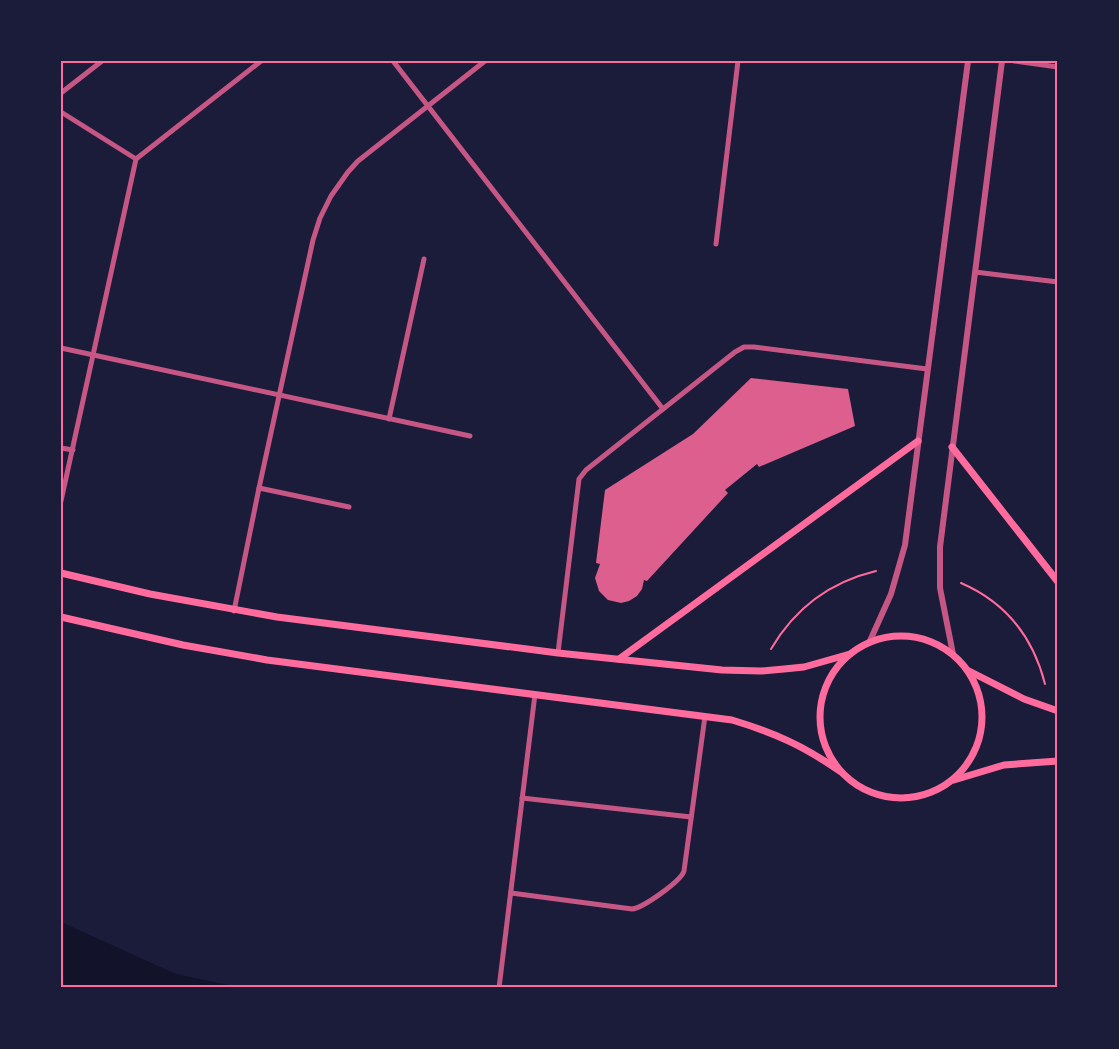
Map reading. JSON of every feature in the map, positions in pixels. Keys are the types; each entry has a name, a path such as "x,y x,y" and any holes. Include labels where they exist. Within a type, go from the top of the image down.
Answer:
{"main road":[{"path":"619,659 918,442"},
{"path":"952,447 1058,582"},
{"path":"61,573 234,611 558,653 722,670 761,671 804,667 850,654 869,643 890,637 913,637 934,643 953,654 968,670 980,697 981,727 978,741 964,767 948,782 936,790 922,795 908,798 893,798 865,790 852,782 832,761 822,734 820,712 825,690 831,677 850,654"},
{"path":"61,617 183,645 267,660 732,720 778,735 815,754 842,772"},
{"path":"968,670 1024,699 1058,711"},
{"path":"948,782 1004,766 1058,761"}],"street":[{"path":"61,93 102,61"},
{"path":"61,501 136,159 261,61"},
{"path":"393,61 663,409"},
{"path":"234,611 313,240 325,207 339,184 358,161 485,61"},
{"path":"716,244 738,61"},
{"path":"869,643 891,594 905,545 968,61"},
{"path":"953,654 944,612 940,565 942,530 1002,61"},
{"path":"1014,61 1058,67"},
{"path":"61,112 136,159"},
{"path":"389,419 424,259"},
{"path":"975,272 1058,282"},
{"path":"558,653 579,479 586,470 735,352 749,347 927,369"},
{"path":"61,348 470,436"},
{"path":"61,448 73,450"},
{"path":"259,488 350,507"},
{"path":"499,988 535,694"},
{"path":"511,893 637,908 683,875 704,716"},
{"path":"522,798 691,817"}],"path":[{"path":"771,649 791,620 811,600 848,580 876,571"},
{"path":"961,583 994,601 1015,621 1033,650 1045,684"}],"shaded area":[{"path":"61,922 176,974 242,988 61,988"}],"building":[{"path":"751,378 848,389 855,426 759,467 757,464 725,490 728,493 647,581 644,580 642,589 637,596 621,603 608,600 599,591 595,578 600,564 596,563 605,490 693,434"}]}
